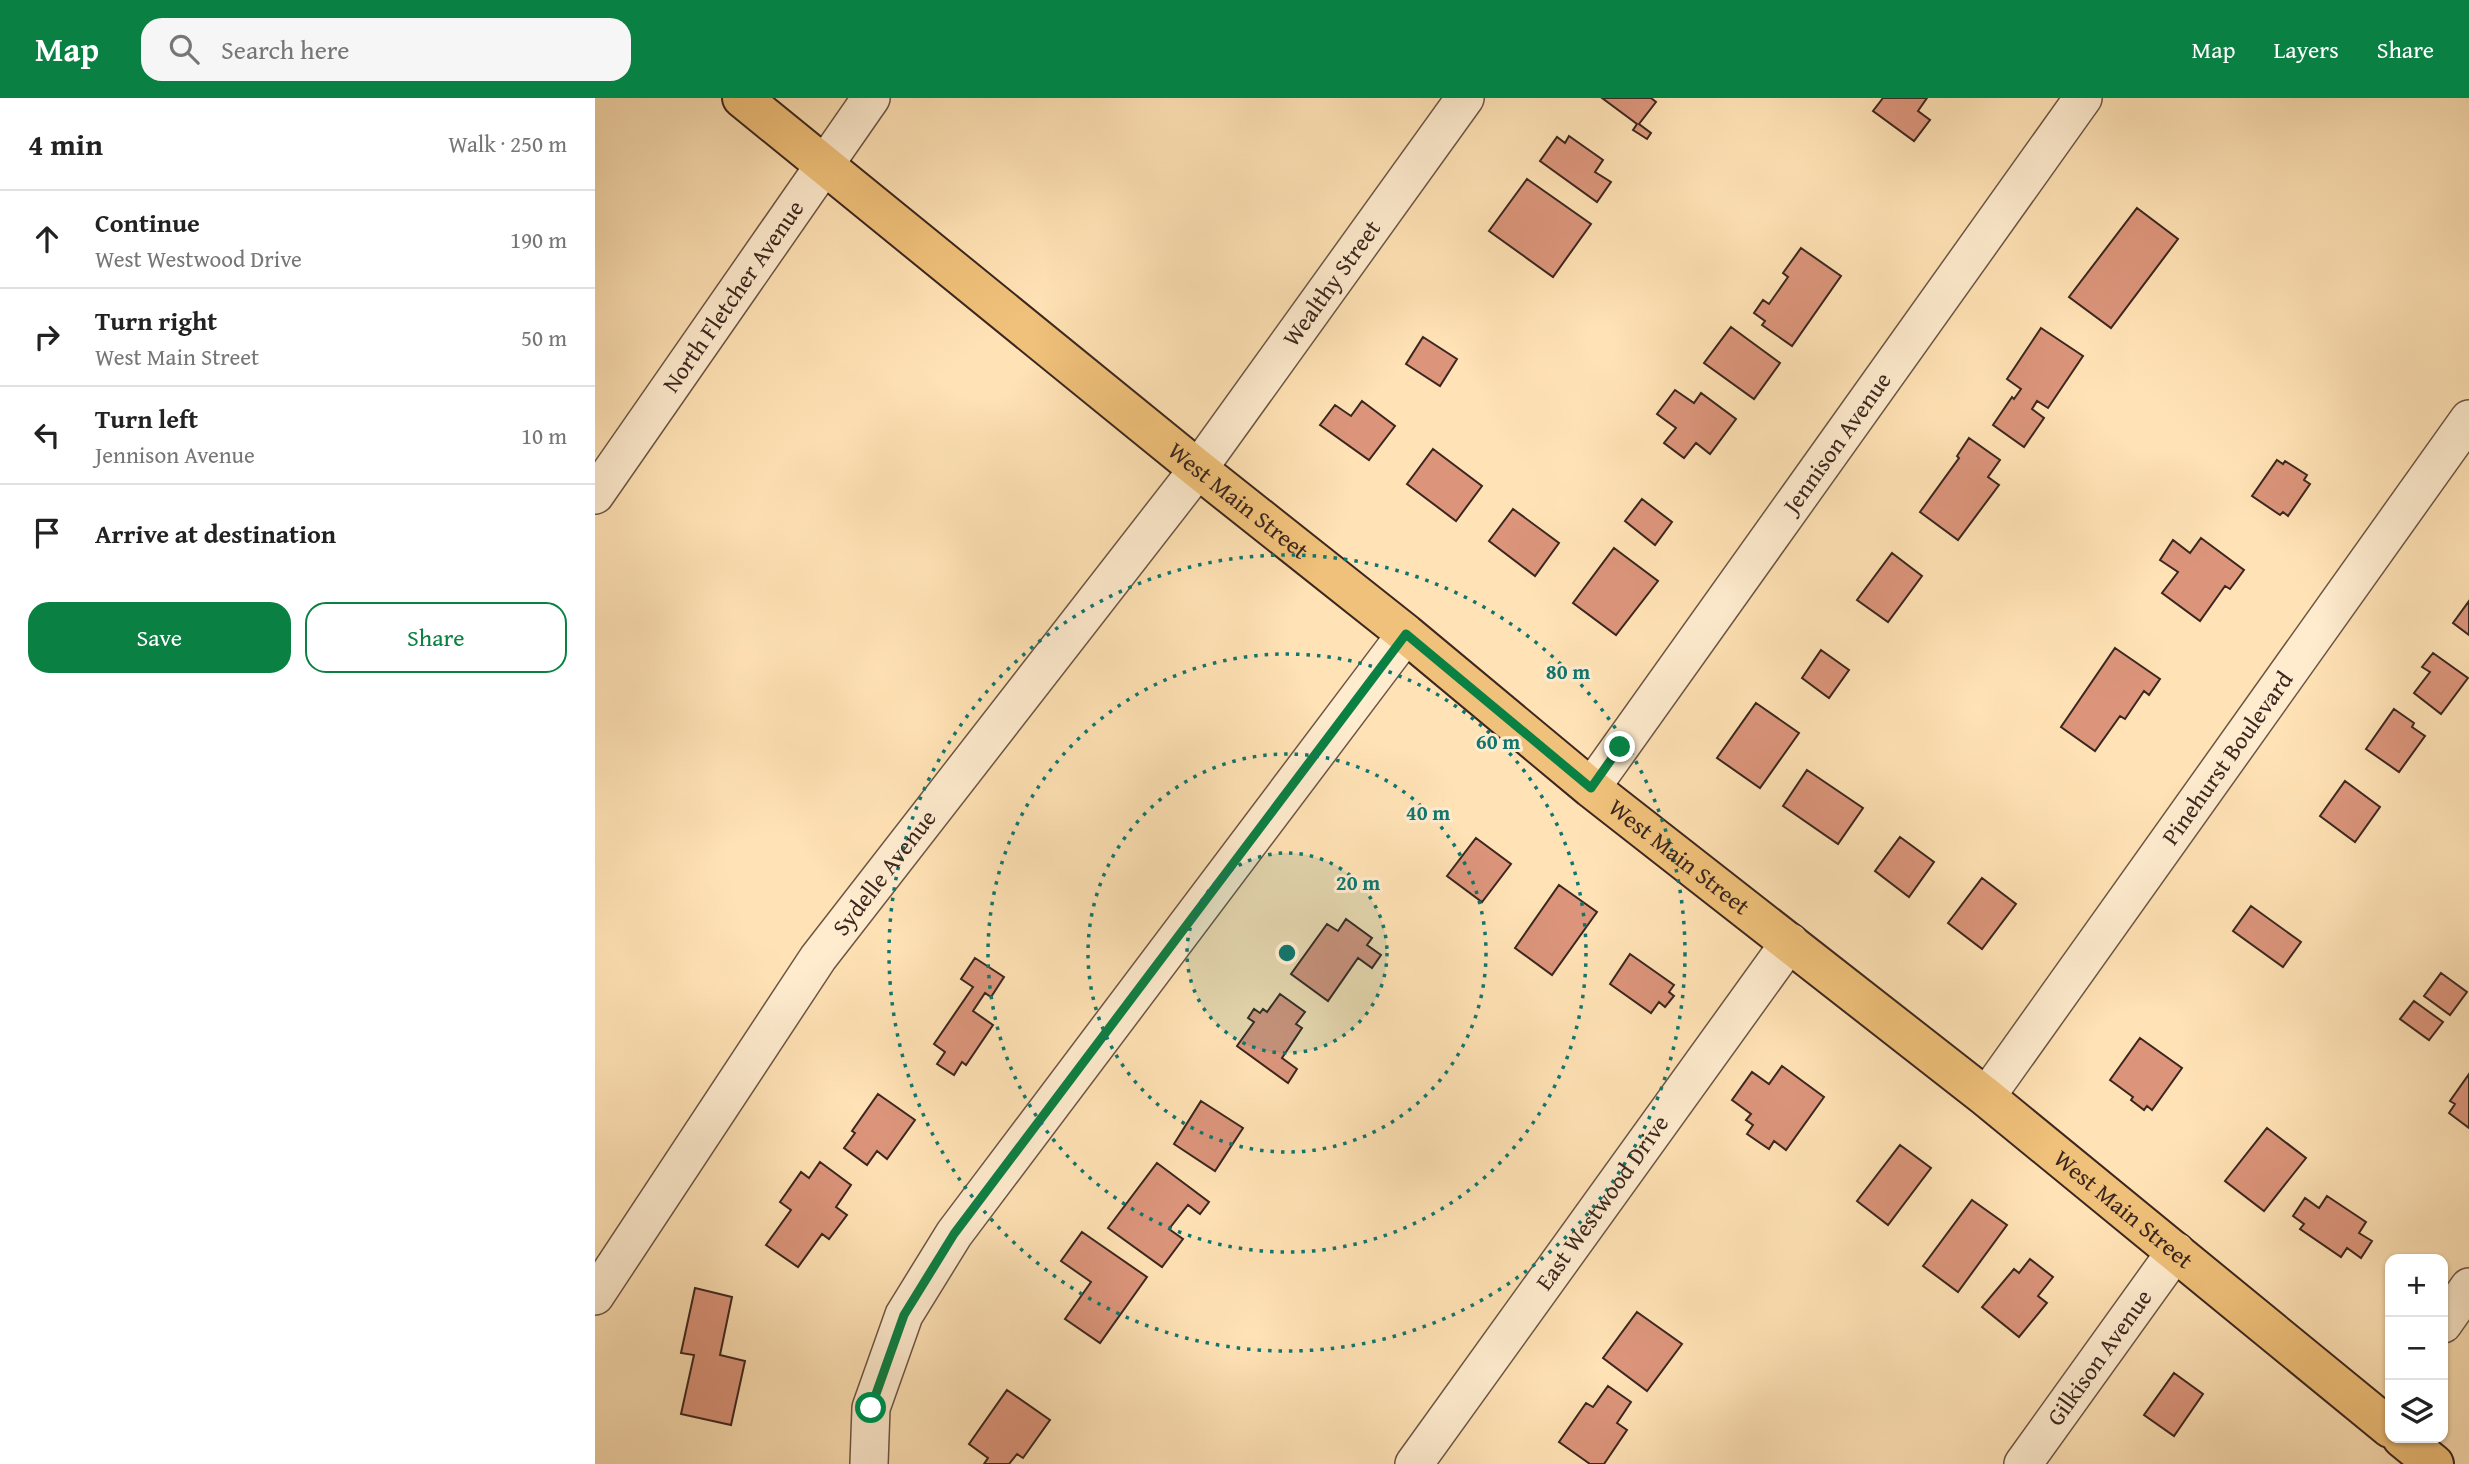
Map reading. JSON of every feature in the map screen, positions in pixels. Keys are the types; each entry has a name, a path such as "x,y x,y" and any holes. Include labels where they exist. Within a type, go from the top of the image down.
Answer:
{"main road":[{"name":"West Main Street","path":"742,98 1406,634 1591,788 1986,1097 2385,1416"},
{"name":"West Main Street","path":"2413,1443 2434,1464"}],"street":[{"name":"North Fletcher Avenue","path":"595,495 870,98"},
{"name":"Wealthy Street","path":"1198,468 1465,98"},
{"name":"Jennison Avenue","path":"1591,788 2083,98"},
{"name":"Pinehurst Boulevard","path":"1986,1097 2469,419"},
{"name":"Sydelle Avenue","path":"595,1296 818,958 1198,468"},
{"path":"869,1464 871,1408 904,1315 954,1234 1406,634"},
{"name":"East Westwood Drive","path":"1414,1464 1790,942"},
{"name":"Gilkison Avenue","path":"2023,1464 2176,1251"},
{"path":"2448,1317 2469,1287"}],"building":[{"path":"1602,98 1651,98 1656,102 1639,124 1651,133 1647,139 1633,130 1637,124"},
{"path":"1883,98 1927,98 1918,111 1930,120 1914,141 1873,111"},
{"path":"1569,136 1603,160 1595,172 1611,182 1597,202 1540,161 1557,137 1565,143"},
{"path":"1527,179 1591,224 1553,277 1489,231"},
{"path":"2137,208 2178,239 2111,328 2069,297"},
{"path":"1801,248 1841,276 1792,346 1762,325 1765,321 1754,313 1763,300 1769,304 1788,277 1783,273"},
{"path":"1731,327 1780,363 1754,399 1704,363"},
{"path":"2041,328 2083,356 2048,408 2037,401 2032,409 2044,418 2024,447 1993,425 2012,397 2014,399 2021,389 2007,379"},
{"path":"1423,337 1457,359 1440,386 1406,364"},
{"path":"1675,390 1694,403 1701,393 1736,419 1710,454 1696,443 1684,458 1664,443 1676,428 1657,414"},
{"path":"1362,401 1395,426 1369,460 1320,425 1335,405 1351,416"},
{"path":"1969,438 2000,460 1988,477 1999,485 1958,540 1920,512 1959,458 1957,456"},
{"path":"1433,449 1482,486 1456,521 1407,484"},
{"path":"2277,460 2283,464 2285,461 2307,475 2304,480 2310,484 2288,516 2283,512 2280,515 2252,496"},
{"path":"2277,460 2283,464 2285,461 2307,475 2304,480 2310,484 2288,516 2283,512 2280,515 2252,496"},
{"path":"1642,499 1672,522 1655,545 1625,521"},
{"path":"1513,509 1559,543 1535,576 1489,541"},
{"path":"2201,538 2244,570 2230,589 2225,586 2200,621 2162,593 2178,572 2160,560 2173,540 2190,553"},
{"path":"2201,538 2244,570 2230,589 2225,586 2200,621 2162,593 2178,572 2160,560 2173,540 2190,553"},
{"path":"1614,548 1658,581 1616,635 1573,603"},
{"path":"1892,553 1922,576 1888,622 1857,600"},
{"path":"2469,601 2469,635 2453,623"},
{"path":"2469,601 2469,635 2453,623"},
{"path":"2115,648 2160,679 2149,695 2144,691 2125,719 2120,716 2095,751 2061,727"},
{"path":"1821,650 1849,670 1829,698 1802,678"},
{"path":"2433,653 2468,678 2441,714 2414,693 2430,672 2422,667"},
{"path":"1756,703 1799,733 1760,788 1717,758"},
{"path":"2394,709 2414,723 2412,727 2425,736 2399,772 2366,749"},
{"path":"1807,770 1863,808 1838,844 1783,806"},
{"path":"2345,781 2380,807 2355,842 2320,816"},
{"path":"2345,781 2380,807 2355,842 2320,816"},
{"path":"1900,837 1934,862 1909,897 1875,871"},
{"path":"1476,838 1511,864 1482,902 1447,876"},
{"path":"1982,878 2016,904 1982,949 1948,923"},
{"path":"1559,885 1597,912 1552,975 1515,948"},
{"path":"2251,906 2301,942 2283,967 2233,931"},
{"path":"1346,919 1372,938 1367,945 1381,955 1372,968 1358,958 1328,1001 1291,974 1327,924 1338,931"},
{"path":"1630,954 1674,985 1669,992 1674,996 1665,1007 1659,1002 1651,1013 1610,984"},
{"path":"975,958 1004,977 991,997 985,993 973,1011 993,1025 966,1065 962,1062 954,1075 937,1064 945,1052 934,1044 973,987 961,979"},
{"path":"2441,973 2467,992 2450,1015 2424,996"},
{"path":"1280,994 1305,1012 1296,1024 1302,1028 1282,1058 1297,1069 1288,1083 1237,1046 1254,1022 1248,1018 1254,1009 1260,1013 1263,1009 1267,1012"},
{"path":"2414,1001 2443,1022 2429,1040 2400,1019"},
{"path":"2140,1038 2182,1068 2152,1110 2147,1106 2144,1110 2131,1100 2133,1097 2110,1080"},
{"path":"1782,1066 1824,1097 1786,1150 1774,1141 1769,1149 1747,1134 1753,1125 1746,1120 1751,1114 1732,1100 1752,1072 1769,1084"},
{"path":"2469,1074 2469,1128 2449,1113 2455,1104 2450,1101"},
{"path":"2469,1074 2469,1128 2449,1113 2455,1104 2450,1101"},
{"path":"878,1094 915,1120 887,1159 877,1151 867,1165 844,1148 855,1133 852,1131"},
{"path":"1201,1101 1243,1128 1215,1171 1174,1144"},
{"path":"2267,1128 2306,1158 2264,1211 2225,1181"},
{"path":"1900,1145 1931,1168 1888,1225 1857,1201"},
{"path":"820,1162 851,1185 836,1207 847,1215 829,1239 822,1234 798,1267 766,1245 791,1210 780,1202 801,1172 809,1178"},
{"path":"1157,1163 1209,1202 1200,1214 1188,1205 1169,1229 1183,1239 1162,1267 1108,1228"},
{"path":"2327,1196 2366,1222 2359,1233 2372,1241 2361,1258 2347,1248 2341,1257 2300,1229 2304,1224 2293,1216 2305,1198 2319,1208"},
{"path":"1972,1200 2007,1225 1958,1292 1923,1266"},
{"path":"1082,1232 1147,1277 1100,1343 1065,1319 1091,1282 1061,1261"},
{"path":"2030,1259 2053,1277 2038,1296 2047,1303 2019,1337 1982,1307 2014,1269 2019,1273"},
{"path":"695,1288 732,1297 720,1355 745,1361 731,1425 681,1414 694,1355 681,1353"},
{"path":"1637,1312 1682,1344 1647,1391 1603,1358"},
{"path":"2174,1373 2203,1394 2174,1436 2144,1415"},
{"path":"1608,1386 1631,1402 1617,1423 1627,1430 1604,1464 1590,1464 1559,1442 1586,1403 1593,1407"},
{"path":"1007,1390 1050,1420 1023,1458 1017,1454 1009,1464 984,1464 988,1458 969,1444"}],"route":[{"path":"871,1408 904,1315 954,1234 1406,634 1591,788 1620,747"}]}
